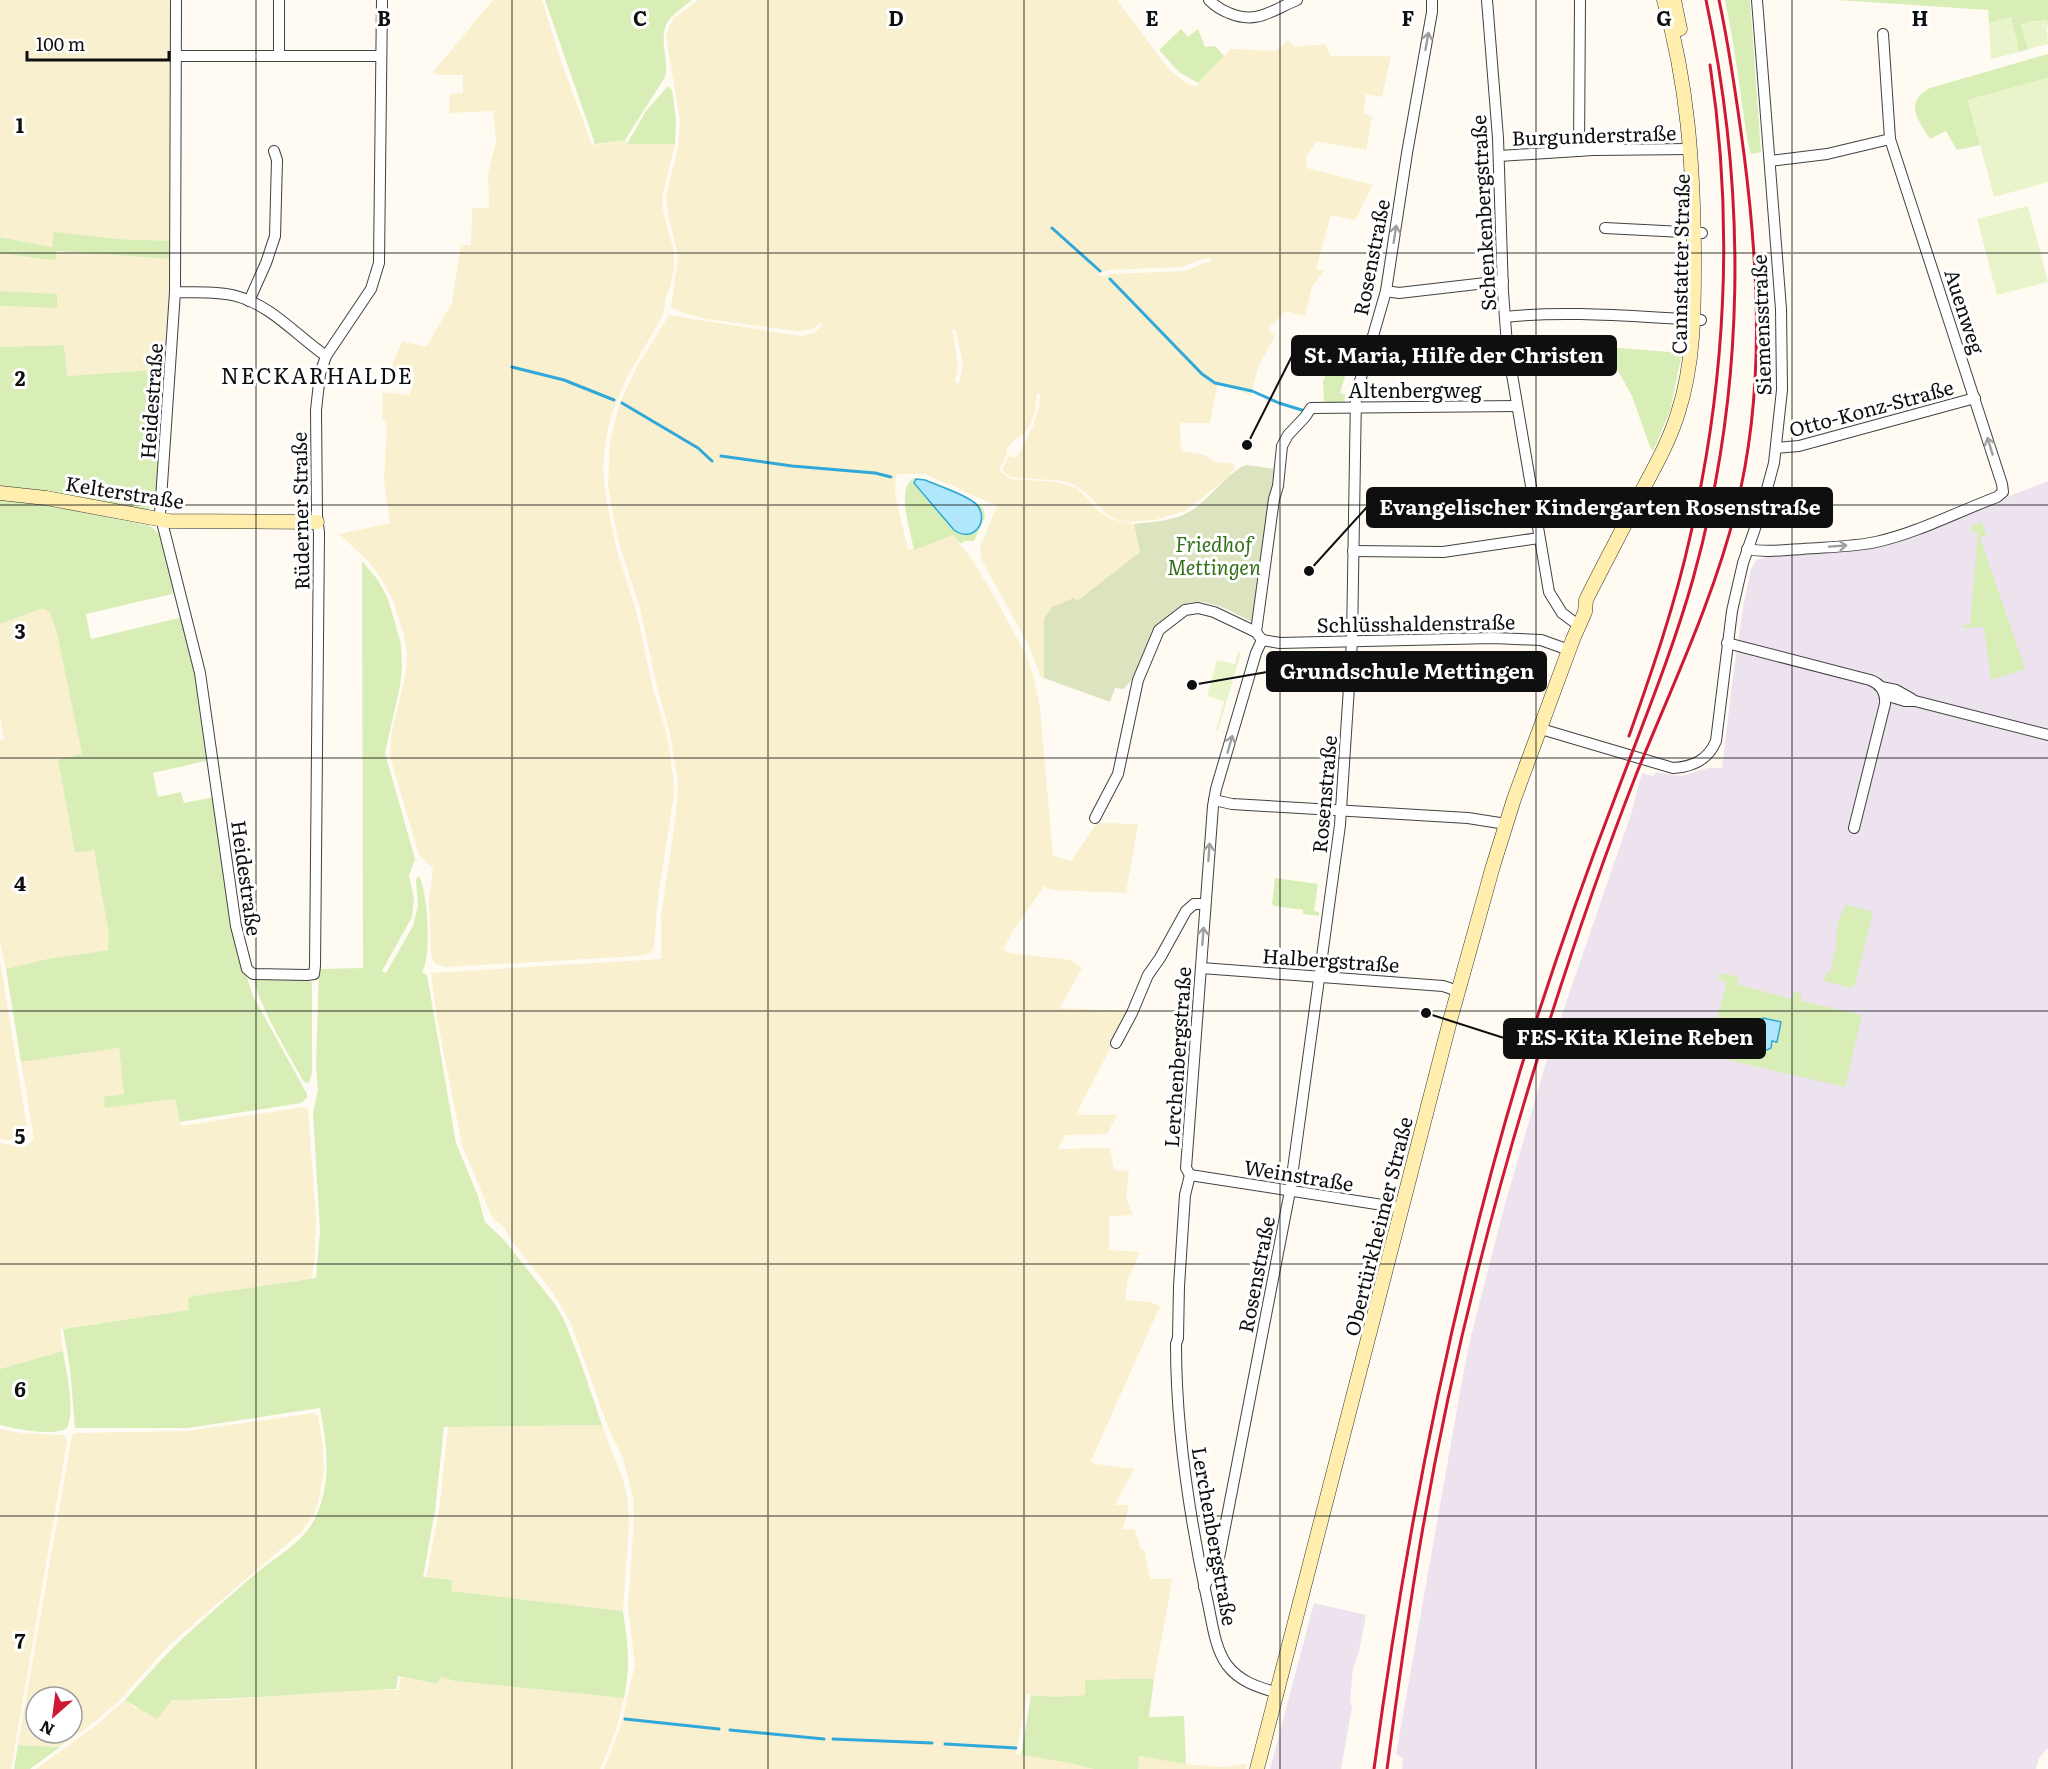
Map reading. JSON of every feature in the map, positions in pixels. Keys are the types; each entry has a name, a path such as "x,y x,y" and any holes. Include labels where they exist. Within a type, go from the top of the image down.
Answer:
{"main road":[{"name":"Cannstatter Straße","path":"1664,0 1684,91 1698,233"},
{"name":"Cannstatter Straße","path":"1552,698 1578,625 1585,612 1594,603 1679,434 1694,380 1698,233 1696,123 1674,0"},
{"name":"Kelterstraße","path":"0,493 46,498 161,520 317,522"},
{"name":"Obertürkheimer Straße","path":"1257,1769 1458,991 1506,824 1552,698"}],"street":[{"name":"Heidestraße","path":"176,0 175,292 160,511 200,673 237,934 247,970 250,973"},
{"path":"279,0 279,56"},
{"name":"Rüderner Straße","path":"250,973 309,975 314,974 315,968 319,533 316,399 318,381 326,357 368,294 376,278 379,264 382,0"},
{"path":"1209,0 1221,10 1250,19 1297,0"},
{"name":"Rosenstraße","path":"1204,1587 1218,1563 1290,1191 1342,811 1352,641 1356,395 1386,291 1408,144 1432,12 1432,0"},
{"name":"Schenkenbergstraße","path":"1487,0 1499,156 1503,281 1509,360 1551,597 1564,616 1578,625"},
{"path":"1580,0 1580,151"},
{"name":"Siemensstraße","path":"1541,729 1665,767 1683,767 1697,763 1708,754 1716,741 1735,594 1747,549 1766,495 1776,448 1782,390 1783,352 1757,0"},
{"name":"Auenweg","path":"1747,549 1771,551 1875,542 1907,532 2002,494 2002,484 1975,398 1890,139 1883,34"},
{"path":"176,56 381,56"},
{"path":"1770,161 1839,152 1890,139"},
{"name":"Burgunderstraße","path":"1499,156 1691,148"},
{"path":"249,301 276,233 277,160 274,151"},
{"path":"1605,228 1698,233"},
{"path":"1386,291 1399,293 1424,291 1503,281"},
{"path":"175,292 220,293 249,301 276,316 326,357"},
{"path":"1505,317 1544,313 1585,313 1697,320"},
{"name":"Otto-Konz-Straße","path":"1776,448 1799,446 1975,398"},
{"name":"Altenbergweg","path":"1313,407 1517,406"},
{"name":"Lerchenbergstraße","path":"1278,1693 1244,1681 1227,1665 1219,1651 1193,1533 1184,1474 1176,1379 1176,1344 1185,1196 1190,1175 1186,1168 1214,800 1256,653 1271,517 1278,486 1282,446 1289,433 1313,407"},
{"path":"1353,551 1443,552 1539,538"},
{"path":"1095,818 1118,774 1138,680 1160,630 1179,614 1195,608 1214,612 1259,636"},
{"name":"Schlüsshaldenstraße","path":"1259,636 1276,643 1501,638 1541,640 1569,650"},
{"path":"1727,643 1870,680 1883,691 1905,701 1915,701 2048,735"},
{"path":"1854,828 1885,704 1883,691"},
{"path":"1214,800 1232,804 1468,818 1506,824"},
{"path":"1116,1043 1148,975 1187,909 1194,904 1205,904"},
{"name":"Halbergstraße","path":"1201,968 1423,984 1443,986 1458,991"},
{"name":"Weinstraße","path":"1190,1175 1402,1208"}],"shaded area":[{"path":"0,0 172,0 172,241 54,233 53,247 0,237"},
{"path":"493,0 542,0 561,61 592,145 625,140 627,144 675,144 662,197 663,211 674,252 670,287 662,317 627,377 611,416 603,469 616,548 636,610 653,689 667,735 674,795 658,897 654,946 651,953 639,956 446,967 434,963 431,953 429,902 433,868 419,855 390,756 391,736 406,672 407,655 404,635 392,598 382,580 369,562 339,534 390,523 384,481 387,421 382,420 383,392 410,395 415,374 391,368 402,341 426,347 452,303 461,245 471,245 472,208 489,208 488,174 496,141 493,111 449,113 450,94 463,93 463,75 438,75 433,72"},
{"path":"698,0 1117,0 1168,68 1195,87 1231,49 1276,51 1288,40 1296,47 1325,44 1331,56 1391,56 1382,97 1366,94 1363,113 1372,116 1366,150 1317,141 1306,157 1307,168 1373,185 1355,220 1331,215 1316,269 1324,271 1312,287 1305,316 1286,311 1268,329 1275,336 1258,367 1251,396 1231,387 1217,385 1210,423 1180,423 1181,451 1204,455 1215,462 1233,464 1235,468 1227,478 1187,510 1155,520 1129,522 1107,515 1075,485 1063,481 1011,477 1002,470 1009,456 1015,458 1020,452 1033,426 1039,406 1040,394 1037,394 1030,425 1025,433 1014,440 1007,449 999,470 1011,479 1058,482 1077,488 1110,519 1134,524 1140,552 1076,602 1044,619 1044,678 1041,678 1029,646 981,559 980,547 997,506 925,474 896,474 895,494 908,550 953,535 971,558 993,594 1026,655 1034,678 1040,709 1053,856 1071,861 1097,823 1138,824 1126,893 1051,890 1044,886 1013,931 1003,950 1010,953 1071,960 1082,968 1060,1008 1130,1011 1077,1112 1081,1115 1117,1115 1107,1134 1065,1135 1058,1149 1110,1148 1114,1170 1129,1171 1126,1197 1133,1215 1109,1216 1109,1250 1140,1252 1128,1279 1125,1300 1150,1302 1160,1306 1091,1461 1096,1464 1134,1469 1115,1505 1129,1505 1123,1529 1134,1529 1136,1532 1140,1547 1145,1552 1150,1579 1172,1579 1154,1679 1086,1680 1086,1695 1056,1697 1027,1694 1016,1754 1094,1769 604,1769 621,1726 635,1664 628,1608 634,1519 633,1498 623,1458 610,1432 570,1321 552,1292 512,1241 504,1227 492,1217 462,1145 437,1019 431,973 661,959 661,916 676,814 678,782 670,734 640,608 618,540 608,486 610,441 620,402 637,367 669,315 800,336 814,333 823,324 819,323 809,330 796,331 707,319 671,308 678,256 666,196 678,148 680,121 666,36 674,18","holes":["1209,257 1213,260 1185,271 1113,274 1101,277 1098,274 1109,270 1181,267","952,329 956,330 963,365 959,384 955,382 958,366"]},
{"path":"55,251 171,259 166,369 67,376 64,345 0,347 0,306 57,308 57,295 0,291 0,253 49,260"},
{"path":"2048,481 2048,1748 2039,1758 2036,1769 1402,1769 1403,1758 1396,1754 1471,1336 1505,1204 1549,1052 1630,817 1642,773 1653,776 1656,772 1681,776 1708,768 1722,768 1744,602 1751,569 1756,560 1809,552 1948,520"},
{"path":"43,608 50,611 57,634 82,754 58,761 75,853 94,850 109,934 108,950 47,959 6,969 0,942 0,740 4,739 0,716 0,624"},
{"path":"0,960 28,1134 24,1141 0,1139"},
{"path":"119,1048 124,1094 105,1108 175,1099 181,1126 303,1107 308,1109 316,1218 312,1278 193,1296 188,1298 190,1310 60,1329 63,1351 0,1369 0,1143 25,1147 34,1139 21,1062"},
{"path":"314,1413 318,1416 322,1439 324,1471 314,1514 302,1531 168,1646 120,1700 84,1729 84,1685 28,1685 72,1435 187,1431"},
{"path":"602,1425 623,1480 628,1502 629,1525 623,1611 451,1591 426,1578 439,1512 448,1427"},
{"path":"0,1429 62,1435 65,1436 67,1442 11,1769 0,1769"},
{"path":"1314,1603 1366,1615 1359,1652 1353,1668 1350,1703 1352,1707 1341,1769 1270,1769"},
{"path":"401,1677 438,1684 441,1677 455,1681 624,1698 615,1733 600,1769 36,1769 69,1745 84,1745 84,1734 125,1700 136,1708 172,1700 225,1700 352,1690 398,1690"},
{"path":"24,1711 24,1745 63,1745 60,1747 18,1745"},
{"path":"1139,1755 1186,1764 1221,1767 1247,1764 1245,1769 1138,1769"}],"green space":[{"path":"545,0 692,0 672,17 665,28 665,77 625,140 595,144"},
{"path":"1725,0 1750,0 1761,152 1751,154 1748,144"},
{"path":"1838,0 2048,0 2048,28 2046,20 2021,24 2028,49 2019,52 2011,17 1989,23 1988,10"},
{"path":"2011,17 2019,52 1991,59 1989,23"},
{"path":"2036,20 2037,22 2046,20 2048,44 2028,49 2021,24"},
{"path":"1181,29 1188,37 1198,29 1205,47 1215,46 1224,56 1198,83 1179,72 1159,50"},
{"path":"2048,54 2048,78 1968,100 1980,145 1957,150 1946,131 1930,139 1915,112 1915,106 1922,94 1930,88"},
{"path":"2048,78 2048,182 1994,197 1968,100"},
{"path":"668,86 672,90 676,119 675,144 627,144 646,111"},
{"path":"2028,206 2048,282 1997,295 1977,219"},
{"path":"54,232 117,239 172,241 171,259 56,251 56,259 49,260 0,253 0,237 52,247"},
{"path":"0,291 57,294 57,308 0,306"},
{"path":"64,345 67,376 166,369 157,488 154,505 148,510 126,508 126,505 120,503 119,508 0,488 0,347"},
{"path":"1608,347 1682,353 1670,411 1653,451 1632,396 1612,360"},
{"path":"1328,370 1347,370 1340,393 1345,395 1344,404 1324,404 1323,381"},
{"name":"Friedhof Mettingen","path":"1247,465 1275,469 1254,623 1208,603 1191,602 1178,608 1158,632 1142,663 1124,689 1115,688 1110,702 1044,678 1044,619 1052,607 1074,598 1077,601 1140,552 1134,524 1169,519 1189,512 1234,472"},
{"path":"914,478 950,488 983,508 985,517 974,541 965,541 961,544 953,535 914,550 905,501 908,483"},
{"path":"0,499 37,503 147,525 154,529 164,544 176,593 86,614 91,639 183,617 193,658 210,760 153,773 158,797 181,792 184,803 215,797 243,972 253,996 307,1094 307,1098 301,1103 180,1122 175,1099 105,1108 104,1097 124,1094 119,1048 21,1062 6,969 47,959 108,950 109,934 94,850 75,853 58,760 82,754 57,634 50,612 43,608 0,624"},
{"path":"1981,522 1987,535 1980,537 2025,669 1991,680 1984,627 1962,628 1963,625 1970,625 1978,533 1971,532 1971,526"},
{"path":"362,561 378,580 388,599 401,644 400,686 385,753 415,859 409,875 414,899 412,917 382,971 386,973 413,926 418,906 416,879 419,876 425,896 428,925 427,953 422,972 427,975 456,1143 478,1196 485,1222 504,1240 555,1304 564,1320 602,1425 444,1427 435,1511 423,1577 452,1580 451,1591 623,1611 628,1654 628,1675 624,1698 455,1681 441,1677 438,1684 398,1676 396,1689 172,1700 157,1719 125,1700 183,1638 254,1575 297,1542 311,1526 321,1503 327,1463 320,1408 188,1428 75,1428 70,1368 63,1329 189,1310 188,1298 193,1296 316,1278 320,1231 313,1113 318,1090 316,1066 319,969 363,968"},
{"path":"1238,652 1241,653 1218,730 1216,730 1224,701 1207,696 1217,660 1235,664"},
{"path":"1275,878 1318,884 1314,911 1319,912 1319,916 1303,914 1303,910 1274,906 1272,904"},
{"path":"1846,905 1873,912 1855,985 1851,988 1824,981 1826,973 1830,972 1837,944 1838,924"},
{"path":"1721,973 1739,977 1737,984 1791,999 1794,991 1801,994 1801,1001 1862,1015 1845,1087 1707,1055 1727,982 1719,980"},
{"path":"255,978 309,979 312,983 312,1073 309,1083 304,1082 275,1029 260,998"},
{"path":"63,1351 71,1410 67,1428 61,1431 44,1432 0,1425 0,1369"},
{"path":"1154,1679 1149,1717 1184,1716 1186,1764 1139,1756 1138,1769 1094,1769 1021,1755 1031,1695 1056,1697 1085,1695 1085,1680"},
{"path":"18,1745 60,1747 30,1769 14,1769"}],"water":[{"path":"916,479 925,480 973,501 981,511 982,518 978,529 967,534 954,530 914,483"},
{"path":"1763,1018 1781,1022 1777,1042 1772,1041 1771,1048 1767,1050 1761,1047 1762,1039 1758,1038"}],"waterway":[{"path":"1052,228 1100,271"},
{"path":"1110,279 1202,374 1215,383 1252,391 1305,411"},
{"path":"512,367 564,380 614,400"},
{"path":"622,403 698,448 712,461"},
{"path":"721,456 792,466 875,473 891,477"},
{"path":"1732,1020 1761,1027"},
{"path":"625,1719 719,1729"},
{"path":"730,1730 824,1739"},
{"path":"833,1739 932,1743"},
{"path":"945,1744 1016,1748"}],"railway":[{"path":"1374,1769 1401,1592 1433,1417 1495,1158 1542,1001 1590,863 1676,634 1693,579 1710,507 1723,435 1731,363 1735,290 1734,217 1729,145 1706,0"},
{"path":"1387,1769 1412,1594 1439,1443 1466,1318 1498,1193 1546,1033 1595,885 1636,775 1716,577 1736,509 1745,465 1752,421 1755,377 1756,288 1744,154 1719,0"},
{"path":"1629,736 1662,638 1684,562 1712,420 1723,302 1724,242 1718,124 1710,65"}],"place":[{"name":"St. Maria, Hilfe der Christen","path":"1247,445"},
{"name":"Evangelischer Kindergarten Rosenstraße","path":"1309,571"},
{"name":"Grundschule Mettingen","path":"1192,685"},
{"name":"FES-Kita Kleine Reben","path":"1426,1013"}],"district":[{"name":"NECKARHALDE","path":"317,374"}]}
